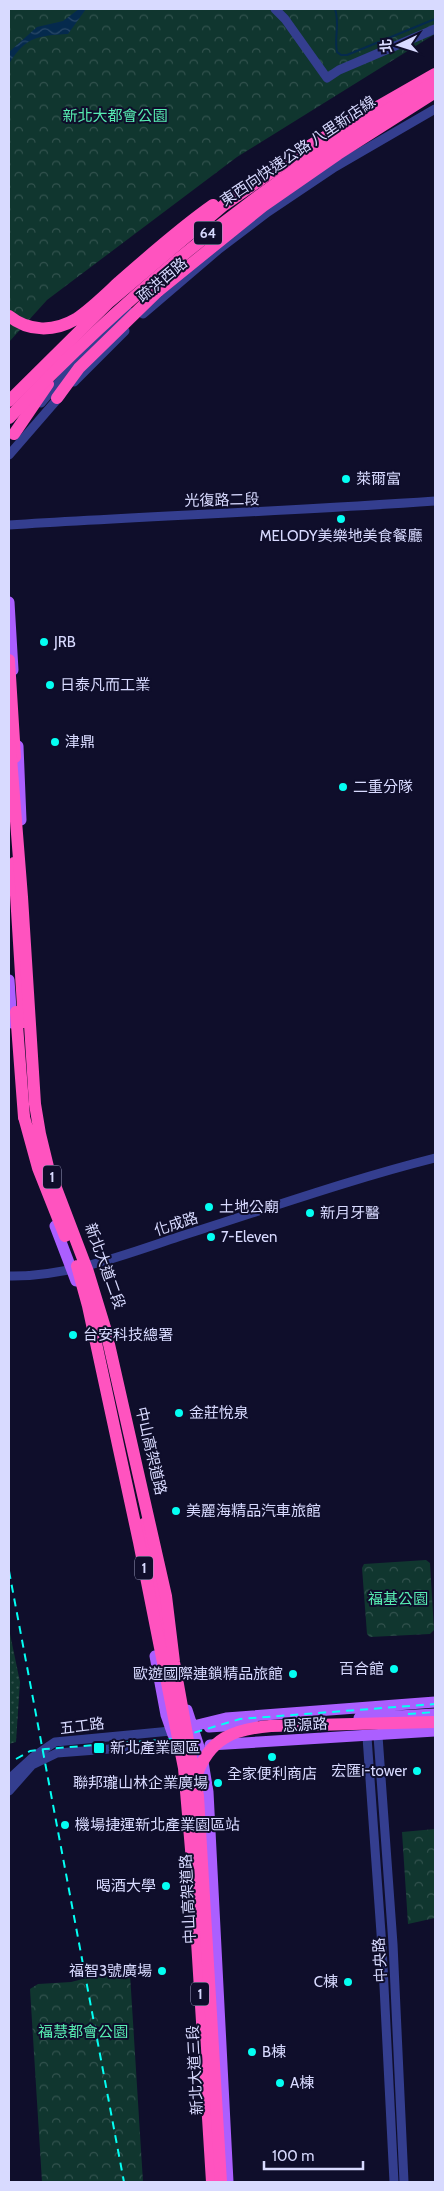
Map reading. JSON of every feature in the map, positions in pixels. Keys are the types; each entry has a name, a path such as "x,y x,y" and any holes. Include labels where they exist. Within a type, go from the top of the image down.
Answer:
{"highway":[{"path":"9,316 24,327 33,329 48,329 76,319 185,224 320,131 435,65"},
{"name":"東西向快速公路 八里新店線","path":"9,401 108,303 224,206 311,145 435,74"},
{"name":"東西向快速公路 八里新店線","path":"9,418 46,379 150,280 218,225 349,132 435,82"},
{"path":"57,398 79,368 158,291 276,197 435,92"},
{"path":"11,437 71,352 103,316 194,235 304,152 346,116"},
{"path":"9,660 20,812"},
{"path":"9,740 15,898 32,1124 48,1173 64,1201"},
{"name":"中山高架道路","path":"9,740 22,897 35,1104 40,1134 48,1167 98,1300 114,1362 166,1596 176,1677 195,1770 221,2182"},
{"name":"中山高架道路","path":"9,902 24,1117 38,1168 76,1273 139,1542 184,1768 192,1861 212,2182"},
{"path":"76,1273 101,1339 137,1489 162,1622 175,1730 181,1745"},
{"path":"192,1861 195,1780 206,1756 227,1735 246,1729 271,1726 435,1722"}],"main road":[{"name":"1","path":"9,602 22,797 20,812"},
{"name":"新北大道二段","path":"20,812 41,1116 48,1151 64,1201 91,1264 109,1323 167,1586 186,1703 192,1726"},
{"name":"1","path":"9,980 20,1122 35,1174 76,1273 119,1461 175,1730"},
{"name":"思源路","path":"175,1730 226,1718 435,1702"},
{"name":"思源路","path":"192,1726 435,1714"},
{"name":"新北大道三段","path":"192,1726 199,1745 208,1792 228,2182"},
{"name":"新北大道三段","path":"192,1726 181,1745 206,2182"},
{"name":"思源路","path":"181,1745 373,1736 435,1731"},
{"name":"新北大道三段","path":"181,1745 192,1797 217,2182"}],"street":[{"path":"275,9 285,18 327,78 339,70 435,29"},
{"name":"疏洪西路","path":"11,437 77,362 120,318 202,246 331,155 369,131 435,99"},
{"name":"疏洪西路","path":"9,455 57,398 146,311 218,250 335,167 435,108"},
{"name":"光復路二段","path":"9,525 174,514 264,513 435,501"},
{"name":"化成路","path":"9,1276 76,1273 91,1264 158,1244 329,1187 435,1158"},
{"name":"五工路","path":"9,1779 33,1757 55,1742 175,1730"},
{"name":"中央路","path":"373,1736 394,2182"},
{"name":"中央路","path":"373,1736 393,1944 404,2182"},
{"name":"五工路","path":"9,1791 32,1765 57,1753 181,1745"}],"green space":[{"name":"新北大都會公園","path":"9,9 435,9 435,34 237,157 47,300 9,342"},
{"name":"福基公園","path":"426,1560 430,1563 434,1630 430,1634 370,1637 367,1634 362,1568 364,1564"},
{"path":"9,1629 20,1682 16,1742 9,1744"},
{"path":"435,1829 435,1918 408,1924 402,1832"},
{"name":"福慧都會公園","path":"122,1969 130,1974 143,2182 42,2182 30,1989 38,1984 71,1982"}],"water":[{"path":"79,9 86,9 68,34 34,39 21,48 9,64 9,52 37,27 63,21"}],"waterway":[{"path":"335,9 337,20 336,47 337,52 341,55 347,55 435,19"}],"railway":[{"path":"9,1571 124,2182"},
{"path":"16,1759 30,1751 45,1749 173,1739 240,1719 435,1704"},
{"path":"408,1714 435,1712"}],"place":[{"name":"萊爾富","path":"346,479"},
{"name":"MELODY美樂地美食餐廳","path":"341,519"},
{"name":"JRB","path":"44,642"},
{"name":"日泰凡而工業","path":"50,685"},
{"name":"津鼎","path":"55,742"},
{"name":"二重分隊","path":"343,787"},
{"name":"土地公廟","path":"209,1207"},
{"name":"新月牙醫","path":"310,1213"},
{"name":"7-Eleven","path":"211,1237"},
{"name":"台安科技總署","path":"73,1335"},
{"name":"金莊悅泉","path":"179,1413"},
{"name":"美麗海精品汽車旅館","path":"176,1511"},
{"name":"百合館","path":"394,1669"},
{"name":"歐遊國際連鎖精品旅館","path":"293,1674"},
{"name":"新北產業園區","path":"99,1748"},
{"name":"全家便利商店","path":"272,1757"},
{"name":"宏匯i-tower","path":"417,1771"},
{"name":"聯邦瓏山林企業廣場","path":"218,1783"},
{"name":"機場捷運新北產業園區站","path":"65,1825"},
{"name":"喝酒大學","path":"166,1886"},
{"name":"福智3號廣場","path":"162,1971"},
{"name":"C棟","path":"348,1982"},
{"name":"B棟","path":"252,2052"},
{"name":"A棟","path":"280,2083"}]}
